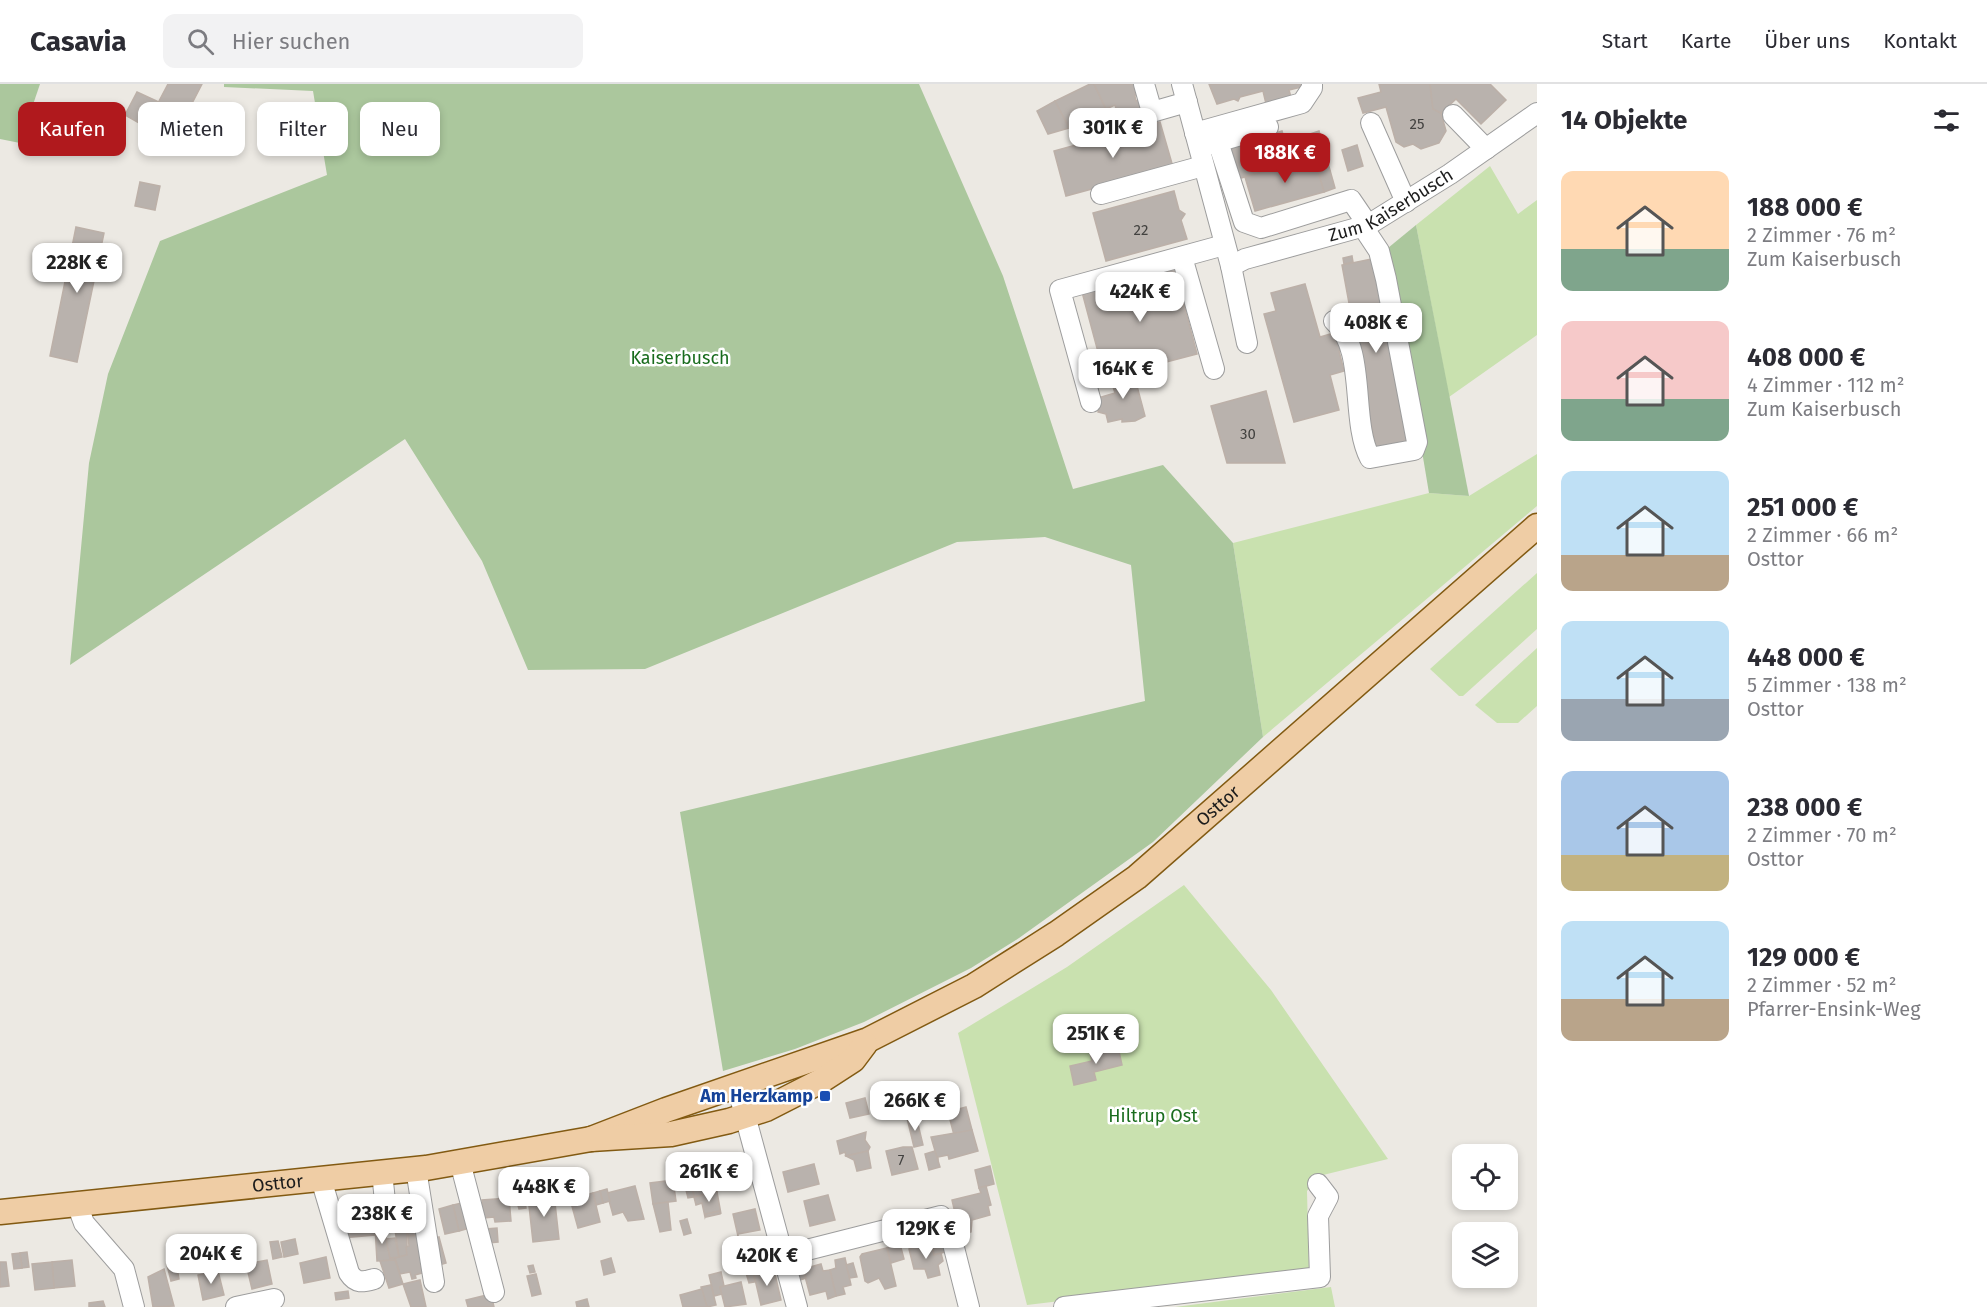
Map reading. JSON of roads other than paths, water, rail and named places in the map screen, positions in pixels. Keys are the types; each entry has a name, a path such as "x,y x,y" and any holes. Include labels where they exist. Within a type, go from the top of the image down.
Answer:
{"main road":[{"name":"Osttor","path":"591,1139 666,1110 868,1040 974,986 1056,934 1137,877 1537,526"},
{"name":"Osttor","path":"0,1212 416,1169 591,1139 671,1134 747,1115 819,1082 853,1060 868,1040"}],"street":[{"path":"1144,84 1152,112 1184,93 1231,266 1247,343"},
{"path":"1101,194 1302,103 1312,88 1312,84"},
{"name":"Zum Kaiserbusch","path":"1231,266 1245,259 1366,226 1406,202 1537,113"},
{"path":"1453,115 1486,149"},
{"path":"1199,149 1282,123"},
{"path":"1371,123 1406,202"},
{"path":"1218,142 1244,222 1261,228 1351,200 1379,251 1417,442 1414,450 1370,458 1363,444 1351,351 1343,328 1334,321"},
{"path":"1090,402 1060,290 1224,245"},
{"path":"1182,257 1214,369"},
{"path":"737,1086 747,1115 797,1307"},
{"path":"460,1162 494,1292"},
{"path":"416,1169 434,1282"},
{"path":"377,1173 383,1220"},
{"path":"321,1179 353,1280 360,1283 374,1280"},
{"path":"1064,1307 1320,1277 1318,1216 1328,1197 1318,1184"},
{"path":"77,1204 84,1223 124,1269 134,1307"},
{"path":"783,1256 941,1216 948,1224 969,1307"},
{"path":"236,1307 274,1299"}],"place":[{"name":"Am Herzkamp","path":"825,1096"}],"park label":[{"name":"Kaiserbusch","path":"680,358"},
{"name":"Hiltrup Ost","path":"1153,1116"}]}
